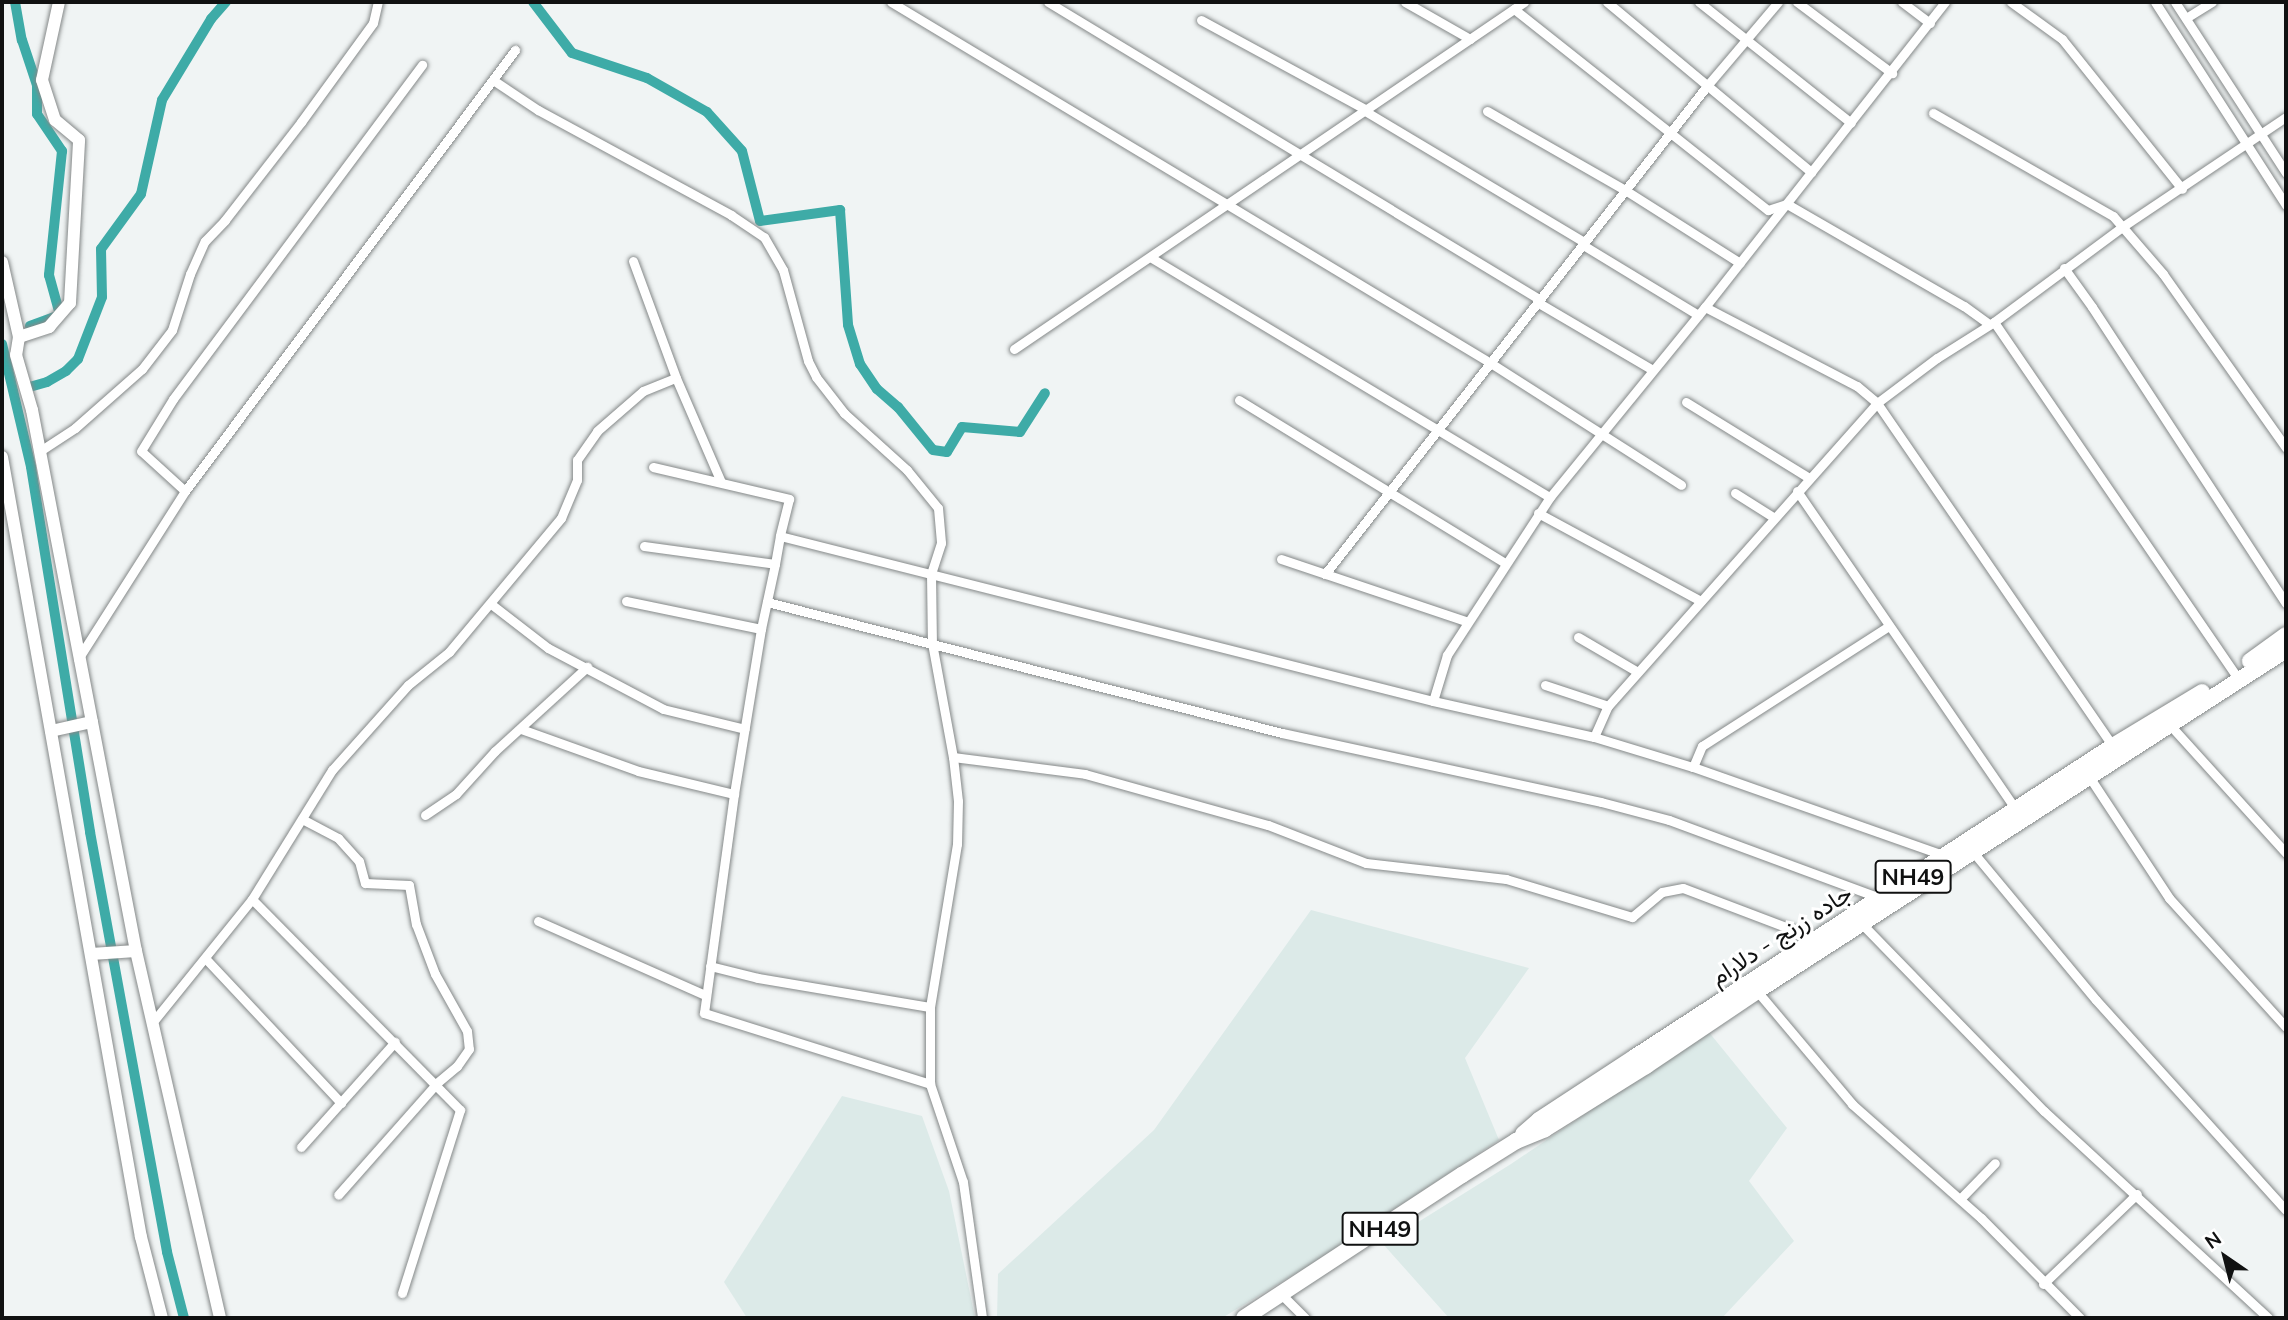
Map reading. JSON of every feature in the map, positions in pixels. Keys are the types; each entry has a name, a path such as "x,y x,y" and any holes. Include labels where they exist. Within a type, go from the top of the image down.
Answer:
{"highway":[{"name":"جاده زرنج - دلارام","path":"1516,1141 1539,1119 2113,746 2234,673 2286,635"},
{"name":"جاده زرنج - دلارام","path":"1244,1318 1516,1141 1545,1129 2286,650"}],"street":[{"path":"19,337 49,327 69,303 79,140 55,120 42,80 59,2"},
{"path":"40,451 75,428 142,369 172,330 190,274 205,241 225,220 301,122 373,23 378,2"},
{"path":"891,2 1489,362 1681,485"},
{"path":"1048,2 1653,370"},
{"path":"1405,2 1470,39"},
{"path":"1014,349 1228,206 1524,2"},
{"path":"1606,2 1811,172"},
{"path":"1699,2 1851,123"},
{"path":"1325,574 1706,87 1778,2"},
{"path":"1797,2 1892,73"},
{"path":"1902,2 1930,23"},
{"path":"1433,701 1447,655 1538,513 1892,73 1945,2"},
{"path":"2011,2 2062,39 2182,189"},
{"path":"2155,2 2286,205"},
{"path":"2175,2 2286,173"},
{"path":"2186,18 2212,2"},
{"path":"1514,9 1768,210 1787,204 1992,323 2234,673"},
{"path":"1201,20 1366,110 1698,315"},
{"path":"78,659 185,491 515,50"},
{"path":"185,491 141,451 173,399 422,65"},
{"path":"493,80 538,110 731,215 764,237 783,270 808,360 816,377 844,413 907,470 938,508 941,543 931,574 932,643 953,757 958,801 957,844 930,1007 930,1084 940,1122 963,1182 982,1318"},
{"path":"1487,111 1625,190 1740,263"},
{"path":"1933,113 2113,216 2163,274 2286,449"},
{"path":"1594,737 1608,706 1877,403 1992,323 2122,227 2286,117"},
{"path":"1150,257 1550,497"},
{"path":"634,261 676,378 721,482"},
{"path":"2,262 19,337 16,355 32,410 136,951 220,1318"},
{"path":"2064,268 2286,603"},
{"path":"1705,307 1857,386 1877,403 2113,746"},
{"path":"152,1023 252,899 332,770 408,685 449,652 561,518 577,480 577,460 597,431 637,395 676,378"},
{"path":"1239,400 1505,563"},
{"path":"1686,402 1809,478"},
{"path":"2,457 141,1237 162,1318"},
{"path":"653,467 789,499 761,629 702,1009 708,1016 930,1084"},
{"path":"1797,491 2016,810"},
{"path":"1735,493 1773,517"},
{"path":"1538,513 1701,601"},
{"path":"780,536 1433,701 1594,737 1693,767 1945,856"},
{"path":"644,546 775,564"},
{"path":"1281,559 1468,622"},
{"path":"626,601 761,629"},
{"path":"767,602 1282,733 1601,802 1669,820 1881,898"},
{"path":"491,604 548,648 663,709 745,729"},
{"path":"1693,767 1702,746 1889,626"},
{"path":"1578,637 1638,672"},
{"path":"425,815 456,794 495,751 587,667"},
{"path":"1545,685 1608,706"},
{"path":"51,731 92,722"},
{"path":"2170,725 2286,853"},
{"path":"521,729 638,771 734,794"},
{"path":"953,757 1085,774 1268,825 1366,863 1506,879 1632,917 1662,892 1683,888 1817,939"},
{"path":"2090,778 2169,898 2286,1027"},
{"path":"302,819 338,838 359,861 365,883 409,885 416,924 435,974 467,1031 469,1049 457,1066 437,1083 338,1195"},
{"path":"1973,852 2096,1000 2286,1210"},
{"path":"252,899 437,1083 460,1110 402,1293"},
{"path":"538,921 705,995"},
{"path":"1863,924 2044,1111 2137,1194 2267,1318"},
{"path":"91,954 136,951"},
{"path":"205,958 341,1102"},
{"path":"710,966 758,978 930,1007"},
{"path":"1757,991 1852,1104 1960,1199 2080,1318"},
{"path":"301,1147 395,1042"},
{"path":"1960,1199 1995,1163"},
{"path":"2043,1284 2137,1194"},
{"path":"1281,1294 1305,1318"}],"shaded area":[{"path":"1311,910 1529,968 1465,1058 1499,1140 1308,1266 1222,1318 997,1318 998,1274 1154,1130"},
{"path":"1708,1031 1787,1128 1749,1181 1794,1241 1722,1318 1449,1318 1383,1244 1511,1164"},
{"path":"842,1096 922,1116 949,1191 975,1318 747,1318 724,1282"}],"waterway":[{"path":"15,2 22,40 37,85 37,114 62,151 49,275 60,315 30,326"},
{"path":"26,388 47,382 66,371 78,359 102,297 101,249 141,194 162,100 211,19 226,2"},
{"path":"533,2 572,53 647,78 707,112 742,151 760,221 840,210 848,325 860,364 877,389 898,407 933,450 947,452 962,427 1020,432 1045,393"},
{"path":"2,344 31,467 90,832 167,1252 184,1318"}]}
